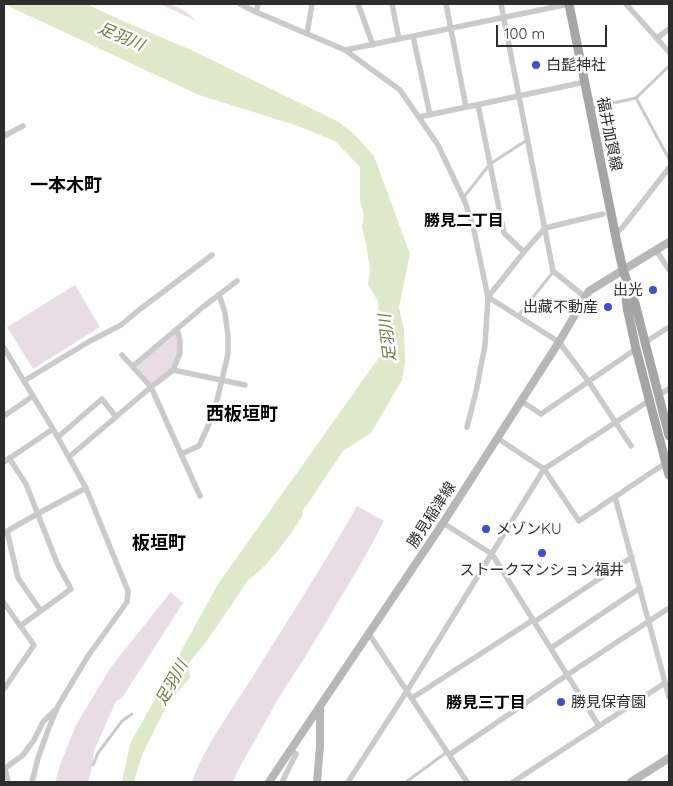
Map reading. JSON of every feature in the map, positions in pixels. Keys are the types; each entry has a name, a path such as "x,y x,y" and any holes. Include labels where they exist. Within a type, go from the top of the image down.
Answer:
{"main road":[{"name":"福井加賀線","path":"569,4 623,270 627,307 636,349 669,436"},
{"name":"勝見稲津線","path":"269,782 443,523 559,342 589,291 669,242"},
{"name":"福井加賀線","path":"623,270 635,303 644,343 669,475"},
{"path":"317,782 320,746 320,706"},
{"path":"631,782 669,758"}],"street":[{"path":"240,4 345,50 400,90 438,144 463,198 473,226 488,297 485,345 467,427"},
{"path":"256,12 258,4"},
{"path":"307,34 312,4"},
{"path":"358,4 373,44"},
{"path":"392,4 398,39"},
{"path":"446,4 466,107"},
{"path":"501,4 554,271 586,297"},
{"path":"345,50 569,4"},
{"path":"626,4 669,52"},
{"path":"657,38 669,29"},
{"path":"414,36 430,115"},
{"path":"419,117 585,82"},
{"path":"478,105 504,233 524,252"},
{"path":"4,136 23,126"},
{"path":"615,234 622,228 669,168"},
{"path":"488,297 545,228 603,214"},
{"path":"656,250 669,270"},
{"path":"24,381 90,341 121,325 212,255"},
{"path":"134,366 237,281"},
{"path":"181,454 199,446 214,413 222,381 228,354 228,336 225,313 219,294"},
{"path":"488,297 559,342 589,382 631,446"},
{"path":"644,343 669,327"},
{"path":"69,457 151,386 173,370 180,352 180,340 177,329"},
{"path":"4,348 34,396 86,488 128,591 127,602 88,656 58,706 38,758 32,782"},
{"path":"521,401 541,414 636,349"},
{"path":"122,355 151,386 200,496"},
{"path":"173,370 245,385"},
{"path":"348,782 407,691 544,469 669,388"},
{"path":"4,416 34,396"},
{"path":"58,437 102,399 116,417"},
{"path":"20,626 72,589 57,563 26,484 6,460 53,429"},
{"path":"497,438 544,469 579,521 668,462"},
{"path":"41,611 18,578 6,532 86,488"},
{"path":"616,497 669,697"},
{"path":"443,523 492,554 599,726"},
{"path":"412,698 632,557"},
{"path":"551,648 640,588"},
{"path":"4,603 34,645 4,689"},
{"path":"448,754 669,608"},
{"path":"370,634 467,782"},
{"path":"513,782 665,683"},
{"path":"8,782 4,769 23,755 34,740 43,722 58,706"},
{"path":"282,782 296,754 291,750"}],"lane":[{"path":"590,108 636,98 669,66"},
{"path":"636,98 669,159"},
{"path":"463,198 490,164 528,140"},
{"path":"518,316 554,271"},
{"path":"93,765 98,753 122,721 132,714"},
{"path":"406,782 448,754"}],"shaded area":[{"path":"160,4 176,6 197,21"},
{"path":"75,285 100,327 33,369 7,327"},
{"path":"175,333 179,339 179,351 172,369 150,384 136,366"},
{"path":"357,506 384,521 366,555 281,694 233,782 192,782 211,741 306,592"},
{"path":"171,592 183,603 122,698 116,701 94,751 88,782 55,782 76,725 111,667"}],"water":[{"path":"4,4 87,4 191,50 339,122 354,134 374,156 410,254 399,307 404,330 405,361 402,380 371,433 343,451 307,505 266,550 241,591 206,642 188,664 190,678 168,703 142,755 134,782 122,782 130,744 218,584 380,356 378,301 368,285 370,270 362,227 364,216 360,201 360,167 335,141 295,125 199,95"}],"waterway":[{"name":"足羽川","path":"246,573 262,559 296,513"}],"place":[{"name":"白髭神社","path":"536,65"},
{"name":"出光","path":"653,290"},
{"name":"出藏不動産","path":"608,307"},
{"name":"メゾンKU","path":"486,529"},
{"name":"ストークマンション福井","path":"542,553"},
{"name":"勝見保育園","path":"561,702"}],"district":[{"name":"一本木町","path":"66,186"},
{"name":"勝見二丁目","path":"464,221"},
{"name":"西板垣町","path":"242,415"},
{"name":"板垣町","path":"159,544"},
{"name":"勝見三丁目","path":"486,703"}]}
